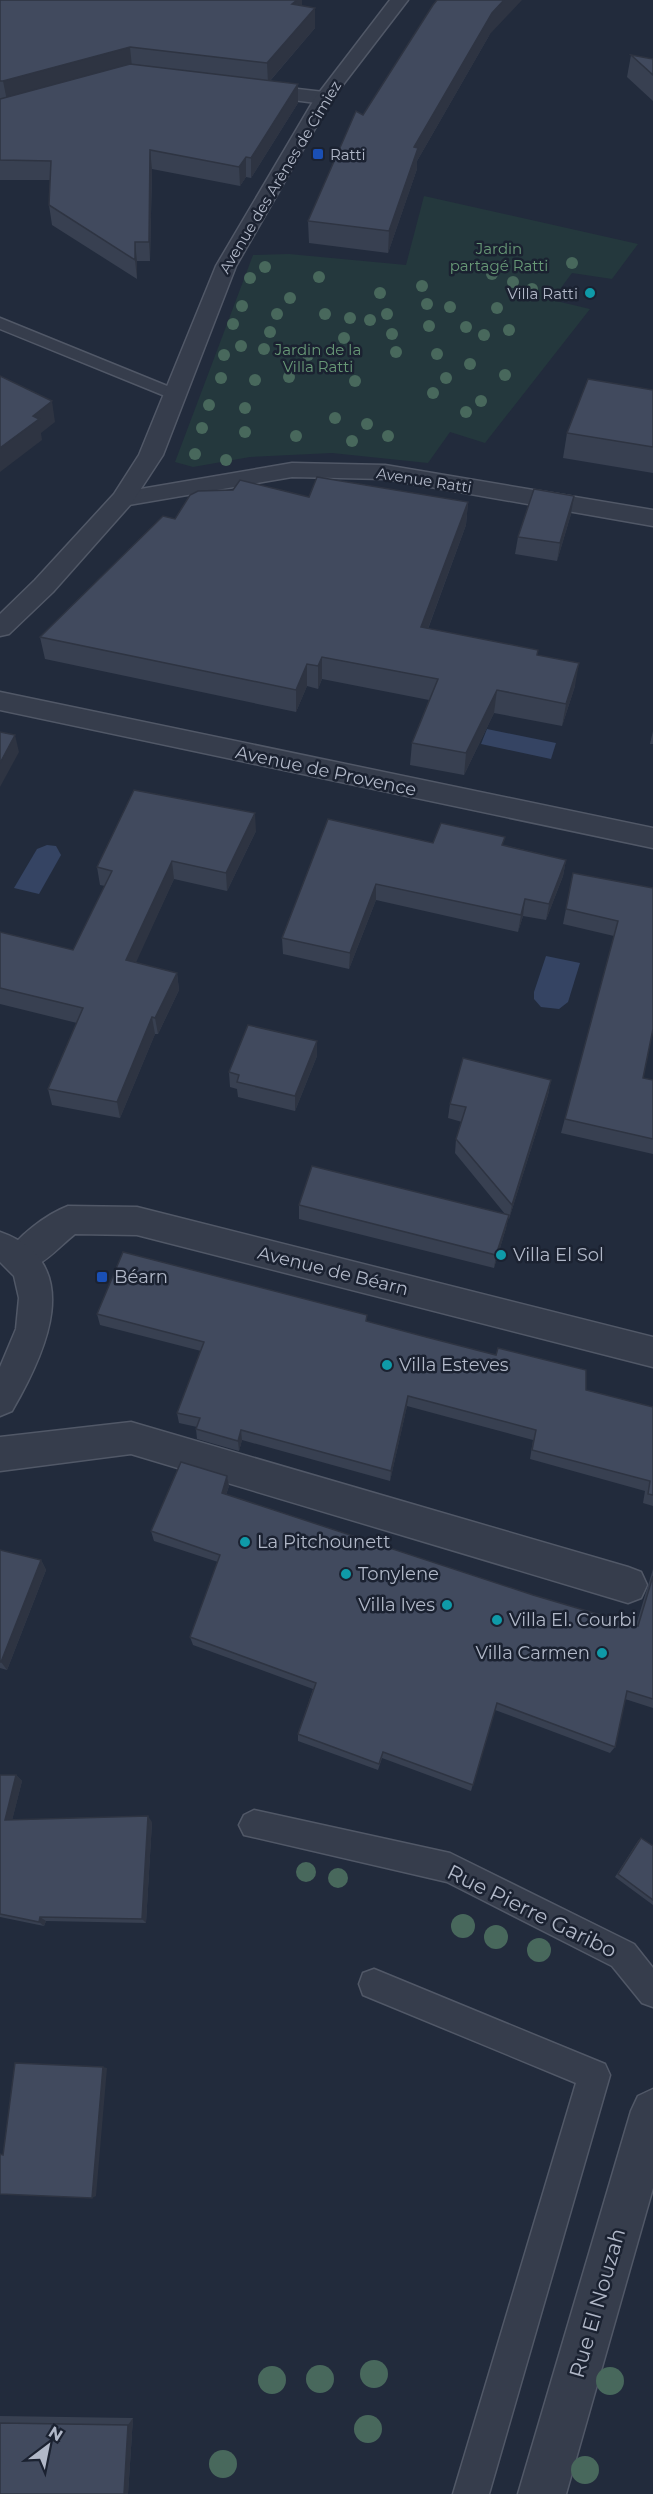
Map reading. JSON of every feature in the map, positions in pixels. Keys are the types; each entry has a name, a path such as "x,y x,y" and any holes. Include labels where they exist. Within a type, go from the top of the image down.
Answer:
{"street":[{"name":"Avenue des Arènes de Cimiez","path":"0,628 44,585 123,499 151,455 222,273 324,98 399,0"},
{"path":"236,89 324,98"},
{"name":"Avenue Ratti","path":"123,499 292,470 385,472 653,518"},
{"name":"Avenue de Provence","path":"0,701 653,838"},
{"name":"Avenue de Béarn","path":"11,1252 68,1220 137,1221 653,1352"},
{"path":"0,1400 25,1356 35,1320 37,1300 31,1277 11,1252"},
{"path":"0,1454 131,1438 628,1585"},
{"name":"Rue El Nouzah","path":"542,2494 653,2111"}],"lane":[{"path":"0,323 176,395"},
{"name":"Rue Pierre Garibo","path":"254,1825 450,1868 622,1955 653,1992"},
{"path":"374,1984 594,2075 471,2494"}],"green space":[{"name":"Jardin de la Villa Ratti","path":"424,196 638,244 612,279 572,273 552,300 590,309 485,443 450,432 428,463 332,453 250,457 193,467 175,462 253,255 289,254 406,265"}],"water":[{"path":"487,729 556,743 551,759 481,744"},
{"path":"47,845 56,846 61,855 39,894 14,888 37,849"},
{"path":"546,956 580,963 568,1002 559,1009 541,1007 534,999 534,992"}],"building":[{"path":"0,0 297,0 292,4 315,8 267,63 130,47 0,81"},
{"path":"437,0 504,0 492,13 414,147 418,148 389,231 308,221 356,111 363,115"},
{"path":"631,55 653,59 653,75"},
{"path":"130,64 298,84 251,158 246,157 239,167 150,150 149,242 135,242 135,260 49,205 51,161 0,160 0,99"},
{"path":"0,376 52,401 33,416 39,419 0,448"},
{"path":"588,379 653,390 653,447 567,433"},
{"path":"317,477 468,502 421,627 538,650 537,655 579,663 566,704 497,690 466,753 412,743 438,679 322,657 318,666 307,664 296,690 40,637 163,516 175,519 190,495 198,491 233,490 240,480 309,497"},
{"path":"534,489 574,496 560,543 518,537"},
{"path":"0,732 15,735 0,763"},
{"path":"134,790 255,813 226,873 172,861 126,960 177,973 155,1018 152,1017 117,1102 48,1089 83,1008 0,988 0,932 73,950 112,871 97,867"},
{"path":"328,819 433,843 441,823 505,837 502,845 566,860 549,904 525,899 521,915 376,884 350,953 282,938"},
{"path":"573,873 653,888 653,1029 643,1078 653,1080 653,1139 565,1119 618,921 566,909"},
{"path":"248,1025 317,1041 295,1096 237,1082 239,1075 229,1072"},
{"path":"463,1058 551,1080 512,1205 456,1139 466,1107 450,1104"},
{"path":"312,1166 509,1215 496,1255 299,1205"},
{"path":"123,1252 367,1315 366,1321 496,1355 498,1348 586,1370 586,1390 653,1407 653,1495 648,1494 650,1481 532,1450 536,1430 408,1396 391,1471 241,1430 238,1441 196,1429 200,1418 177,1413 204,1342 97,1314"},
{"path":"181,1462 227,1476 222,1493 533,1595 638,1626 653,1576 653,1699 627,1691 615,1747 497,1703 473,1785 383,1752 379,1764 298,1734 316,1683 190,1637 220,1555 151,1531"},
{"path":"0,1550 41,1560 1,1662 0,1662"},
{"path":"0,1775 16,1775 5,1820 148,1816 142,1919 40,1917 39,1922 0,1914"},
{"path":"641,1838 653,1846 653,1900 618,1874"},
{"path":"15,2063 103,2067 92,2198 0,2194 0,2154 3,2155"},
{"path":"0,2423 128,2425 124,2494 0,2494"}],"place":[{"name":"Ratti","path":"318,154"},
{"name":"Villa Ratti","path":"590,293"},
{"name":"Villa El Sol","path":"501,1255"},
{"name":"Béarn","path":"102,1277"},
{"name":"Villa Esteves","path":"387,1365"},
{"name":"La Pitchounett","path":"245,1542"},
{"name":"Tonylene","path":"346,1574"},
{"name":"Villa Ives","path":"447,1605"},
{"name":"Villa El. Courbi","path":"497,1620"},
{"name":"Villa Carmen","path":"602,1653"}],"park label":[{"name":"Jardin partagé Ratti","path":"499,256"}]}
